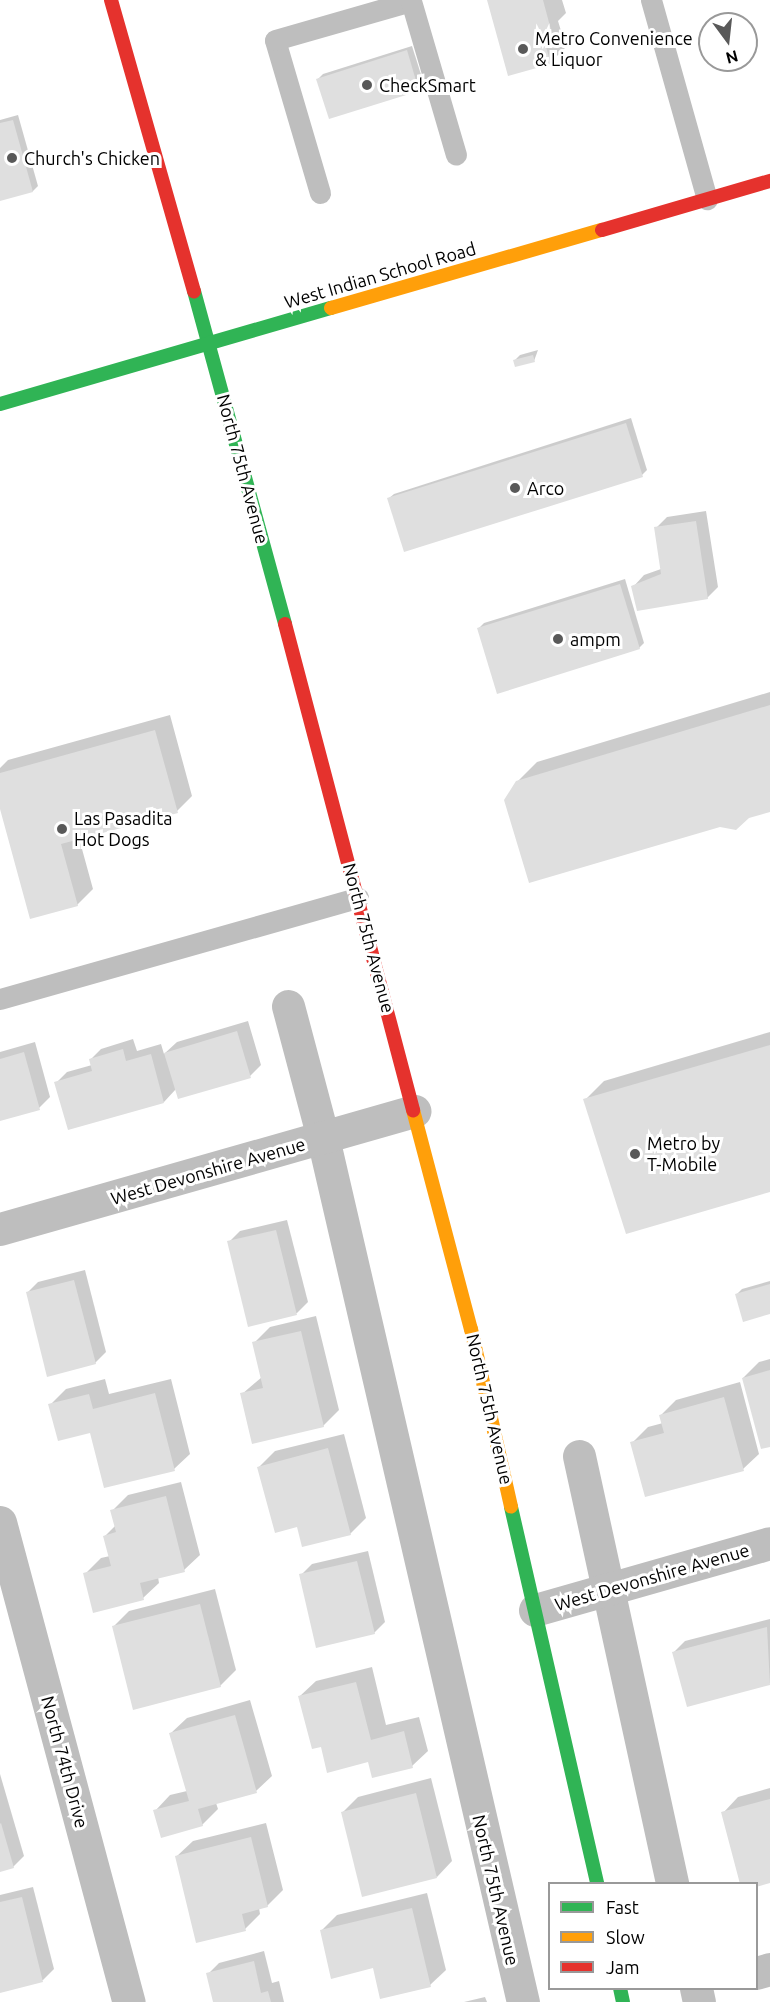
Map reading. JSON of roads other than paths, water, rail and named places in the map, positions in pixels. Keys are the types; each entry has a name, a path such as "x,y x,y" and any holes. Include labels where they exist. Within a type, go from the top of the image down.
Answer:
{"main road":[{"name":"North 75th Avenue","path":"111,0 208,344 415,1111 500,1448 597,1882"},
{"name":"West Indian School Road","path":"0,404 770,182"}],"street":[{"name":"North 75th Avenue","path":"288,1006 323,1138 523,2002"},
{"name":"West Devonshire Avenue","path":"0,1230 415,1111"},
{"path":"579,1456 672,1882"},
{"name":"North 74th Drive","path":"0,1522 129,2002"},
{"name":"West Devonshire Avenue","path":"535,1610 770,1543"}],"lane":[{"path":"320,193 275,40 412,0 456,154"},
{"path":"651,0 707,199"},
{"path":"0,999 358,898"}],"place":[{"name":"Metro Convenience & Liquor","path":"523,49"},
{"name":"CheckSmart","path":"367,85"},
{"name":"Church's Chicken","path":"12,158"},
{"name":"Arco","path":"515,488"},
{"name":"ampm","path":"558,639"},
{"name":"Las Pasadita Hot Dogs","path":"62,829"},
{"name":"Metro by T-Mobile","path":"635,1154"}]}
